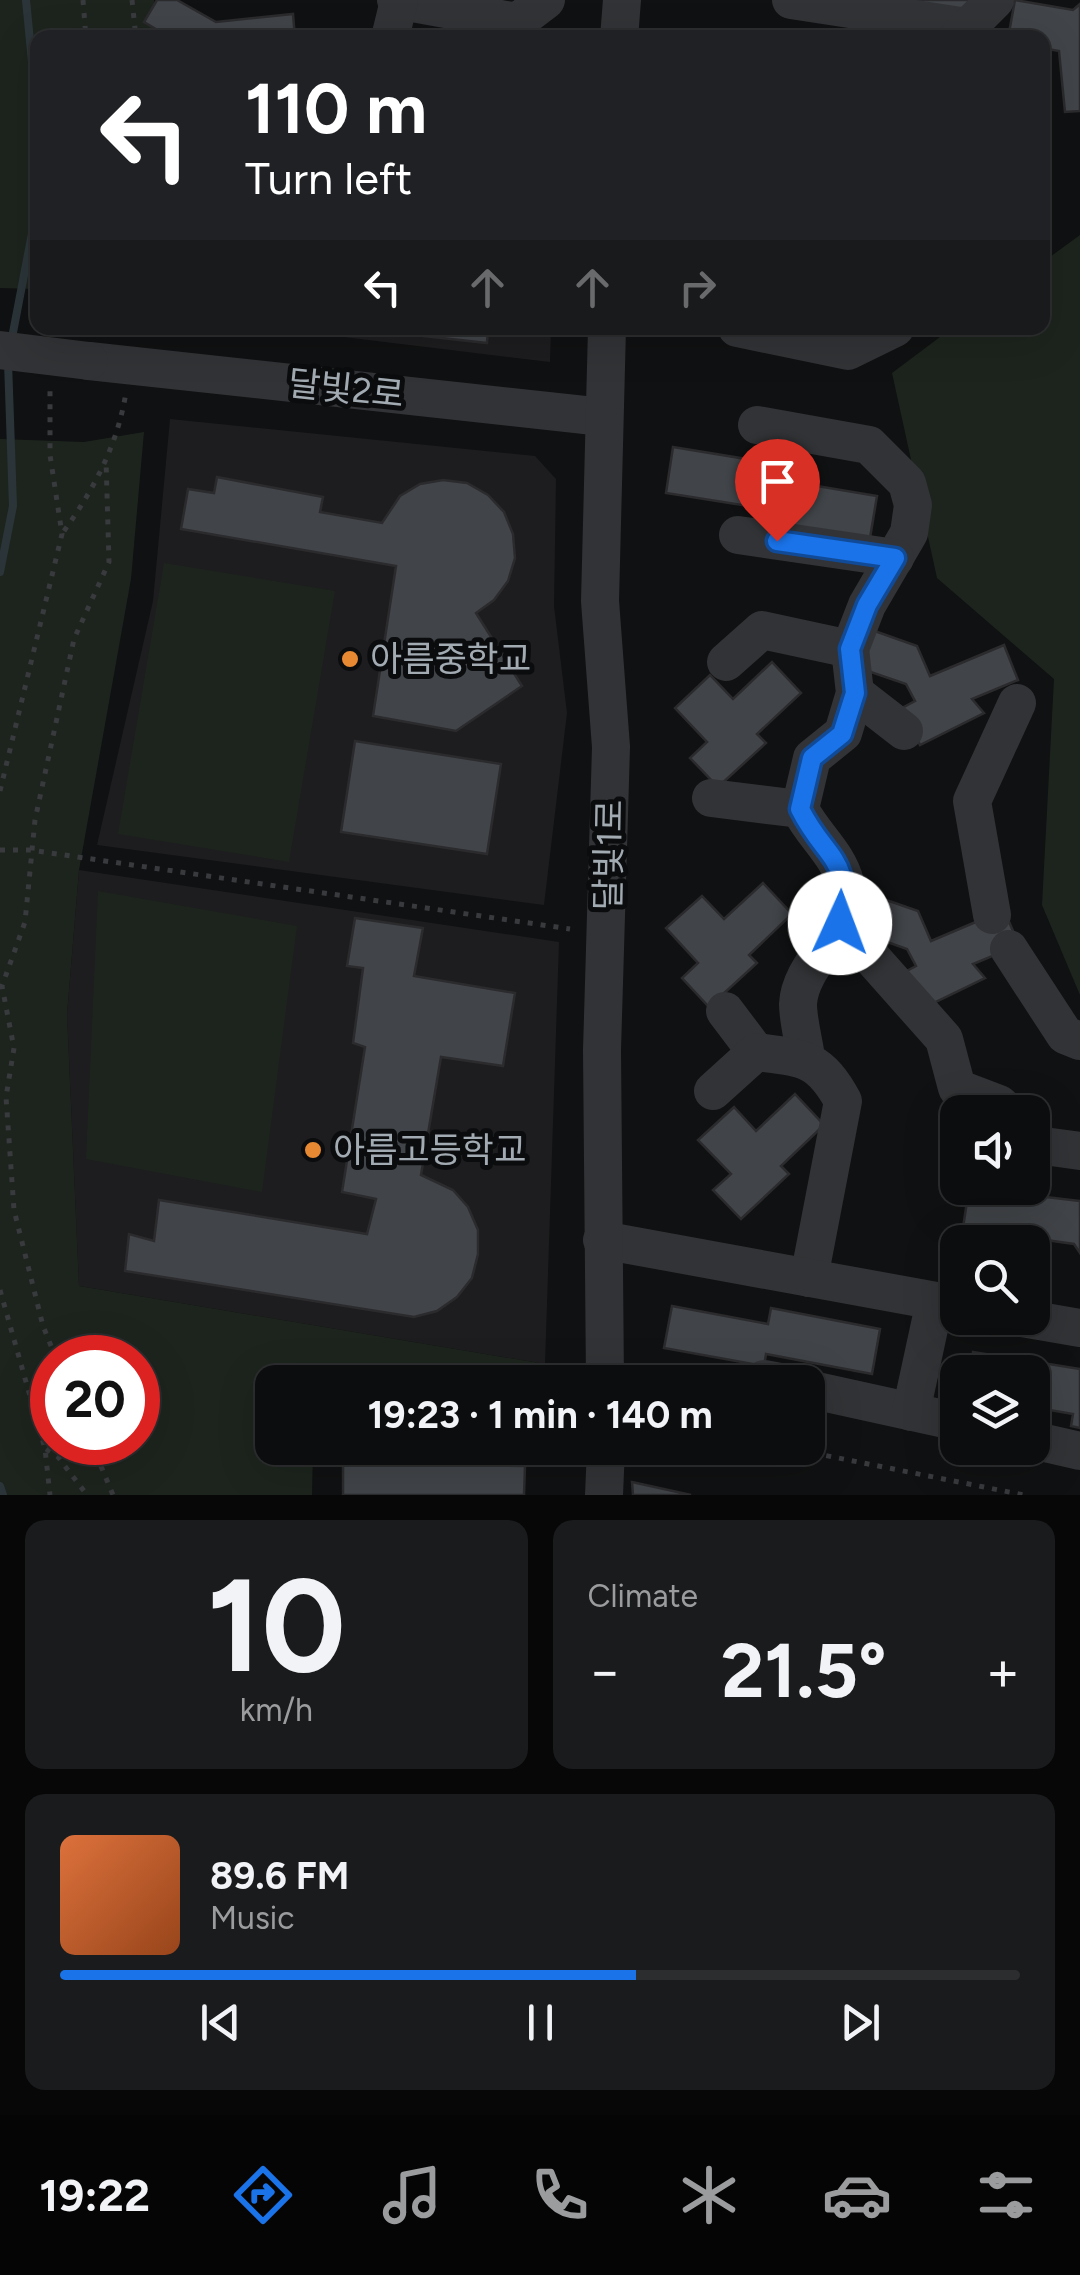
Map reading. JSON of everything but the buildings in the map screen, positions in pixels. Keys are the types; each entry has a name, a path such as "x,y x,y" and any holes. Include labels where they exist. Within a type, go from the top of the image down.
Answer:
{"street":[{"path":"395,13 516,22 546,0"},
{"path":"620,30 623,0"},
{"path":"791,0 946,30"},
{"path":"970,30 995,0"},
{"name":"달빛1로","path":"605,1365 602,1240 611,799 600,601 607,335"},
{"path":"771,335 848,351 847,337"},
{"name":"달빛2로","path":"0,350 603,417"},
{"path":"757,425 869,446 908,483 913,505 910,534 867,605 850,649 855,693 842,734 812,758 800,809 847,888 840,923 814,959 798,1002 806,1058"},
{"path":"738,535 895,558"},
{"path":"726,662 762,630 850,649"},
{"path":"855,693 904,731"},
{"path":"992,915 972,801 1018,703"},
{"path":"710,798 800,809"},
{"path":"840,923 944,1039 958,1088 976,1095"},
{"path":"1009,949 1065,1036 1080,1041"},
{"path":"724,1011 756,1052 806,1058 828,1074 844,1101 809,1278"},
{"path":"713,1092 756,1052"},
{"path":"1050,1147 1080,1151"},
{"path":"602,1240 940,1302"},
{"path":"911,1412 940,1322"},
{"path":"1050,1323 1080,1328"},
{"path":"825,1393 940,1418"},
{"path":"1050,1444 1080,1451"},
{"path":"604,1495 605,1465"}],"path":[{"path":"83,0 85,30"},
{"path":"132,0 135,30"},
{"path":"51,382 50,455 62,534"},
{"path":"0,791 62,534 91,493 124,404"},
{"path":"47,1335 14,1210 6,1097 14,1048 2,986 25,922 30,850 50,735 74,639 109,562 106,460"},
{"path":"0,850 30,850 570,929"},
{"path":"0,1290 30,1396"},
{"path":"825,1455 1024,1495"},
{"path":"47,1465 50,1495"},
{"path":"64,1465 87,1495"},
{"path":"101,1465 113,1495"}],"shaded area":[{"path":"0,0 154,0 160,30 30,30 30,289 0,288"},
{"path":"1080,235 1080,995 1042,905 1054,679 937,578 892,373 943,335 1050,335 1050,257"},
{"path":"328,335 551,335 550,362"},
{"name":"아름중학교","path":"170,419 535,456 556,479 554,606 567,713 544,905 97,845 153,601"},
{"path":"144,432 131,579 79,870 67,1014 79,1286 545,1364 255,1365 255,1465 313,1465 312,1495 0,1495 0,439 84,442"},
{"path":"164,563 335,591 289,862 118,834"},
{"name":"아름고등학교","path":"79,870 559,942 545,1364 79,1286 67,1014"},
{"path":"98,891 297,926 262,1192 86,1159"}],"waterway":[{"path":"26,0 30,41"},
{"path":"11,343 30,244"},
{"path":"0,572 13,506 8,362"},
{"path":"0,1486 3,1495"}],"place":[{"name":"아름중학교","path":"350,659"},
{"name":"아름고등학교","path":"313,1150"}],"route":[{"path":"777,541 895,558 867,605 850,649 855,693 842,734 812,758 800,809 839,864 847,888 840,923"}]}
